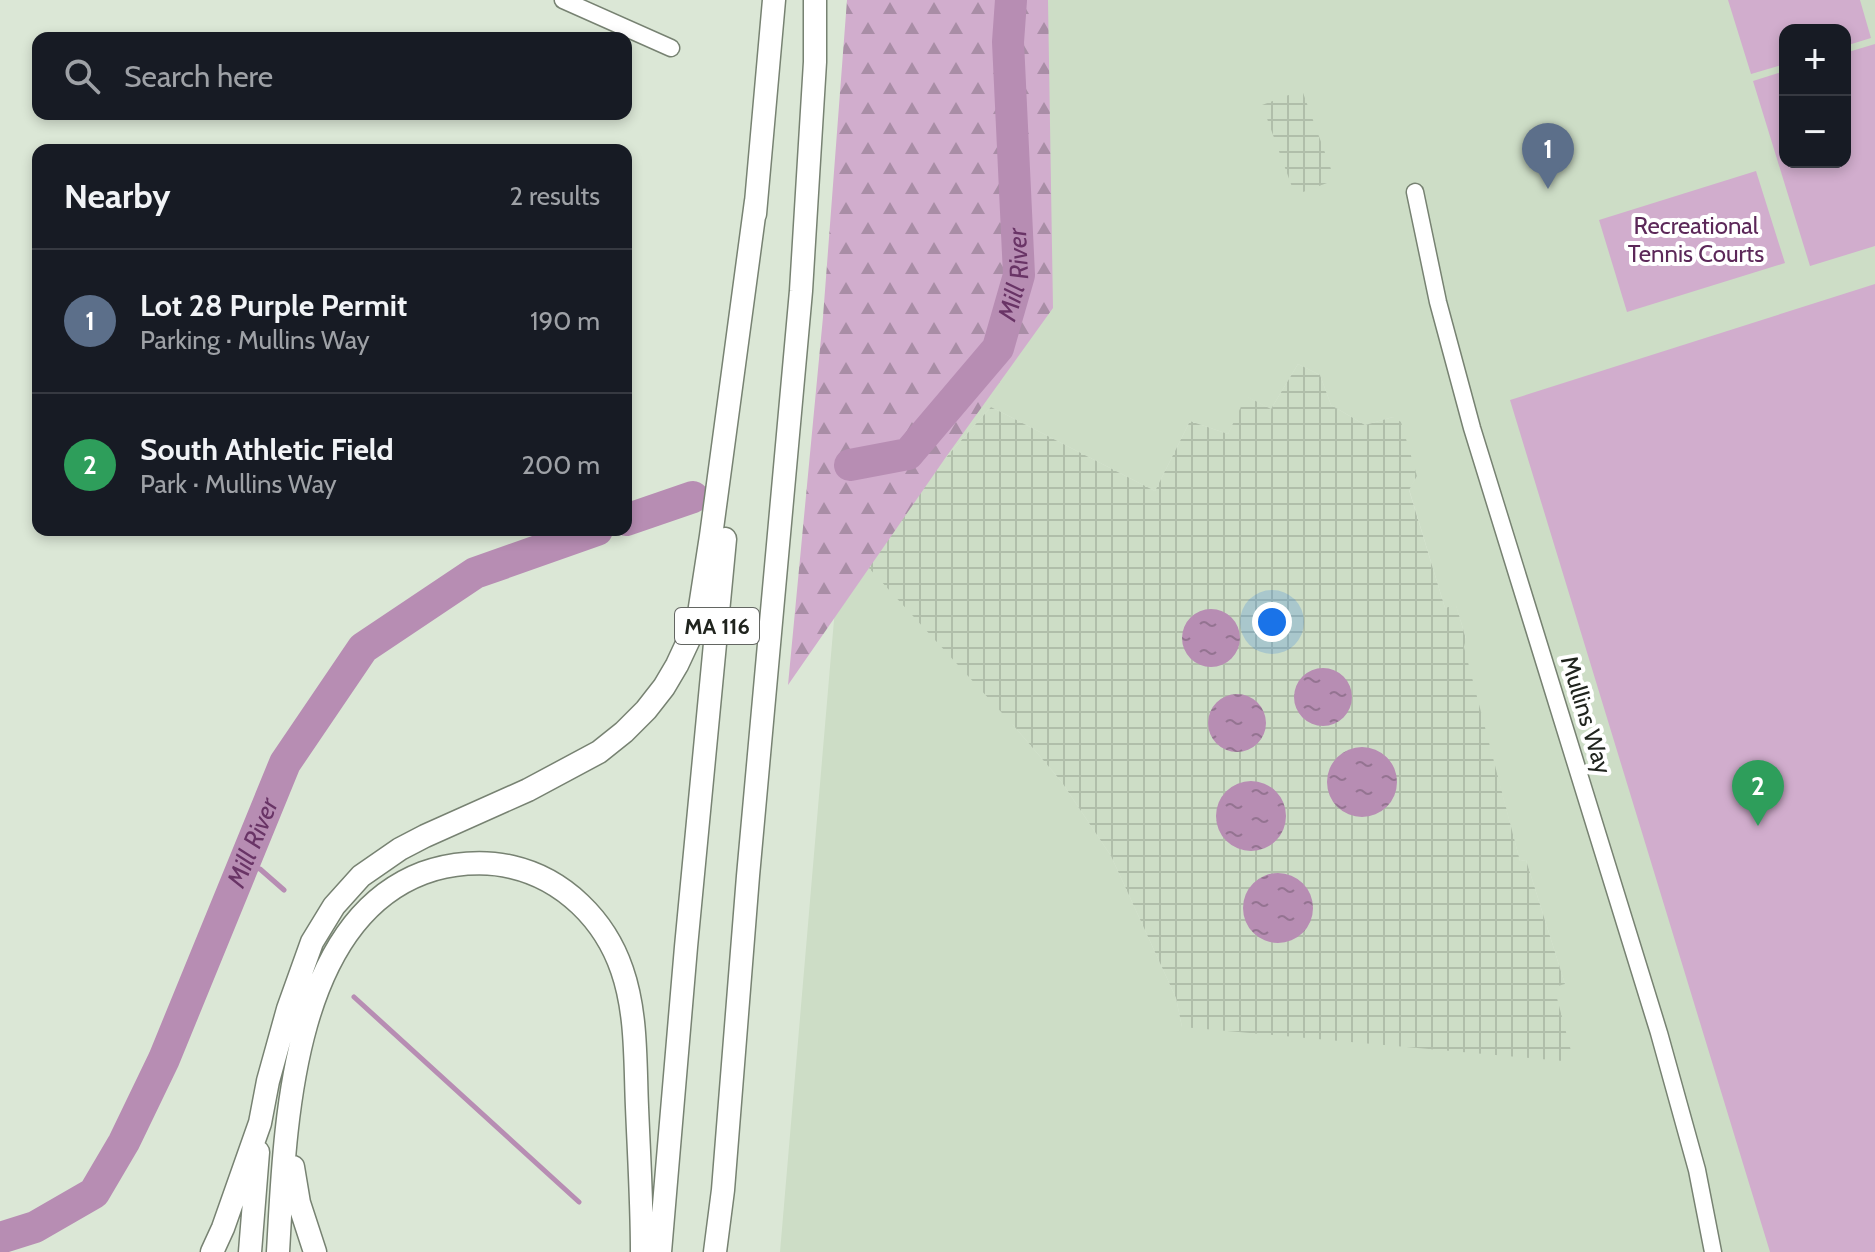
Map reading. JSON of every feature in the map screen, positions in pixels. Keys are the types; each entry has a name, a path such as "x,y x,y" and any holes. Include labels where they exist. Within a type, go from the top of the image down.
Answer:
{"main road":[{"name":"MA 116","path":"660,1252 774,0"},
{"name":"MA 116","path":"715,1252 723,1190 801,291 815,62 815,0"},
{"path":"212,1252 260,1123 282,1030 312,942 346,890 373,866 400,849 528,790 599,752 646,710 677,665 698,620 756,201"},
{"path":"278,1252 288,1118 296,1063 310,1013 335,954 359,916 393,888 429,871 478,863 525,870 561,888 583,907 602,930 622,971 630,1004 635,1051 642,1252"},
{"path":"288,1118 299,1203 315,1252"},
{"path":"250,1252 260,1123"}],"street":[{"path":"563,0 671,48"},
{"name":"Mullins Way","path":"1415,192 1438,302 1472,428 1659,1033 1697,1170 1713,1252"}],"shaded area":[{"path":"887,0 1875,0 1875,1252 780,1252","holes":["1298,364 1320,375 1331,405 1365,425 1393,417 1417,476 1409,489 1445,608 1456,606 1466,638 1463,647 1520,861 1526,860 1565,984 1182,1027 1176,998 1111,856 1061,781 1013,725 924,482 991,407 1155,491 1190,421 1228,434 1247,397 1271,409"]},
{"path":"1302,90 1335,180 1295,195 1262,105"},
{"path":"1298,364 1320,375 1331,405 1365,425 1393,417 1401,422 1417,476 1409,490 1445,608 1456,605 1466,639 1464,647 1520,861 1526,860 1565,984 1554,987 1574,1062 1182,1027 1176,998 1111,856 1061,781 868,567 924,482 991,407 1155,491 1190,421 1228,434 1246,396 1271,409"}],"green space":[{"path":"847,0 1048,0 1053,308 788,685 823,317"},
{"path":"1728,0 1860,0 1871,38 1851,44 1851,24 1779,24 1779,66 1751,74"},
{"path":"1875,44 1875,246 1810,266 1780,168 1851,168 1851,51"},
{"path":"1779,73 1779,165 1753,81"},
{"name":"Recreational Tennis Courts","path":"1756,171 1785,263 1627,312 1599,220"},
{"path":"1875,284 1875,1252 1770,1252 1510,400"}],"water":[{"path":"1211,609 1232,617 1240,638 1232,659 1211,667 1190,659 1182,638 1190,617"},
{"path":"1323,668 1344,676 1352,697 1344,718 1323,726 1302,718 1294,697 1302,676"},
{"path":"1237,694 1258,702 1266,723 1258,744 1237,752 1216,744 1208,723 1216,702"},
{"path":"1355,747 1369,747 1382,752 1392,762 1397,782 1392,802 1382,812 1369,817 1355,817 1342,812 1332,802 1327,789 1327,775 1332,762 1342,752"},
{"path":"1258,781 1280,796 1286,816 1284,830 1276,841 1265,849 1244,851 1226,841 1218,830 1216,809 1226,791 1237,783"},
{"path":"1285,873 1307,888 1313,908 1311,922 1303,933 1292,941 1271,943 1253,933 1245,922 1243,901 1253,883 1264,875"}],"waterway":[{"name":"Mill River","path":"850,465 908,454 998,348 1019,275 1008,42 1011,0"},
{"name":"Mill River","path":"632,518 693,497"},
{"name":"Mill River","path":"0,1238 35,1227 94,1193 124,1142 164,1059 285,763 363,648 475,573 580,536"},
{"path":"242,866 260,869 284,890"},
{"path":"354,997 579,1202"}],"place":[{"name":"Lot 28 Purple Permit","path":"1548,189"},
{"name":"South Athletic Field","path":"1758,826"}]}
